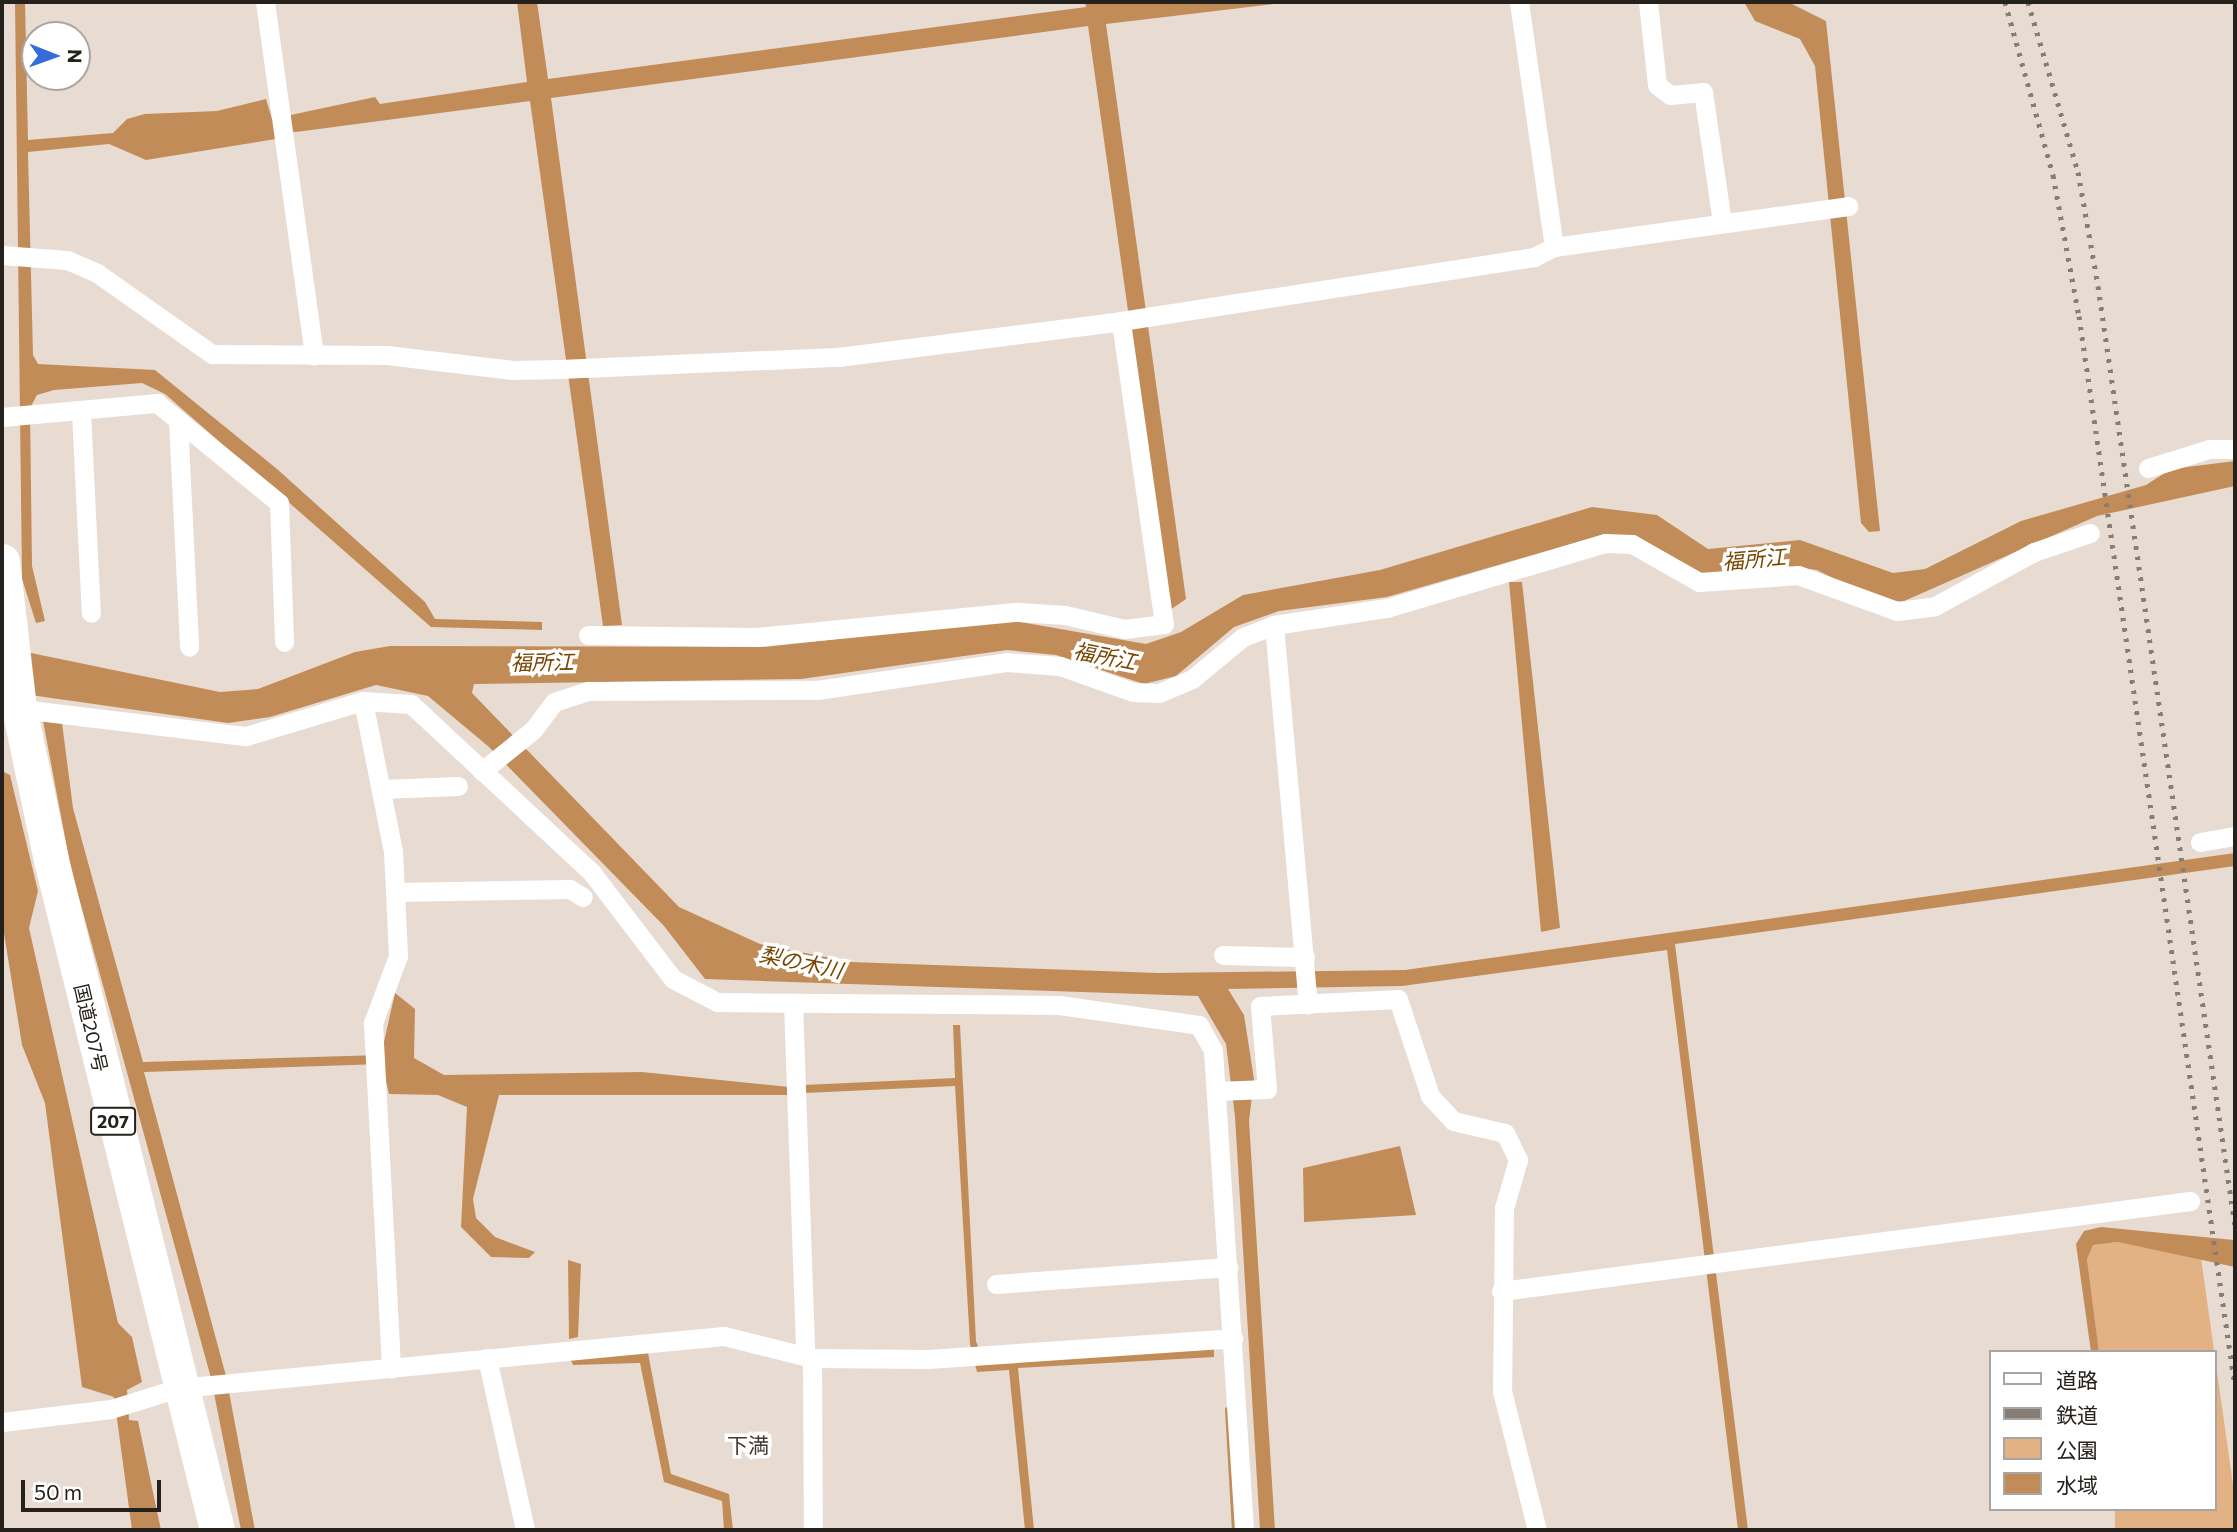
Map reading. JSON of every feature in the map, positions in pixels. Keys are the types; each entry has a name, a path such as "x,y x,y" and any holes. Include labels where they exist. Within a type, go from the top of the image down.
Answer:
{"highway":[{"name":"国道207号","path":"2,561 10,707 191,1387 217,1530"}],"street":[{"path":"265,2 314,356"},
{"path":"1519,2 1554,247"},
{"path":"1648,2 1657,85 1670,95 1703,92 1722,223"},
{"path":"7,255 36,256 97,273 212,354 314,356 560,369 838,357 1152,316 1534,257 1554,247 1848,206"},
{"path":"588,635 757,637 1018,612 1065,615 1124,629 1164,624 1121,320"},
{"path":"8,417 35,417 157,403 178,420 279,503 284,642"},
{"path":"81,412 91,613"},
{"path":"178,420 189,647"},
{"path":"2148,468 2209,449 2235,449"},
{"path":"482,771 533,730 554,702 588,691 817,690 1006,662 1060,666 1133,692 1159,693 1192,679 1243,637 1274,625 1387,608 1605,542 1632,544 1699,582 1798,576 1897,611 1935,606 2034,552 2090,533"},
{"path":"1274,625 1308,1004"},
{"path":"10,707 246,736 363,701 411,704 592,873 673,979 717,1002 1059,1005 1199,1025 1213,1050 1244,1530"},
{"path":"363,701 381,789 395,892 398,956 373,1023 391,1369"},
{"path":"381,789 458,786"},
{"path":"2200,842 2235,836"},
{"path":"395,892 570,889 583,897"},
{"path":"1223,955 1305,957"},
{"path":"1216,1091 1268,1089 1260,1006 1398,999 1430,1096 1453,1121 1505,1133 1518,1160 1504,1208 1502,1391 1537,1530"},
{"path":"793,1003 813,1530"},
{"path":"1501,1291 2190,1201"},
{"path":"996,1284 1228,1267"},
{"path":"2,1422 111,1409 191,1387 724,1336 806,1356 978,1352 1233,1338"},
{"path":"488,1358 525,1530"}],"green space":[{"path":"2118,1242 2201,1258 2214,1350 2099,1350 2087,1259 2092,1245"},
{"path":"2216,1364 2235,1499 2235,1530 2115,1530 2115,1511 2216,1511"}],"water":[{"path":"15,2 25,2 25,21 21,21 21,91 27,91 28,140 113,133 127,119 145,114 217,111 266,99 272,119 375,97 380,104 527,82 517,2 537,2 548,79 1086,7 1085,2 1290,2 1106,24 1186,599 1170,610 1088,26 551,98 622,625 603,626 530,101 296,132 275,129 276,139 146,160 109,144 28,152 33,355 38,364 155,370 277,469 425,602 435,619 542,622 542,630 431,627 165,394 142,383 54,390 37,395 30,408 32,566 45,621 36,623 22,579"},
{"path":"1744,2 1788,2 1826,21 1880,531 1869,532 1861,523 1815,66 1800,39 1755,21"},
{"path":"2235,461 2235,486 2097,516 1902,602 1870,597 1817,570 1785,566 1705,576 1606,534 1387,597 1279,611 1234,627 1176,676 1144,684 1056,655 1007,650 801,679 474,684 472,693 679,907 760,944 851,962 1158,973 1405,970 2235,853 2235,866 1675,944 1748,1530 1738,1530 1667,950 1402,986 1228,989 1244,1015 1254,1079 1249,1121 1275,1530 1260,1530 1235,1117 1226,1044 1198,996 705,979 664,926 489,747 428,696 376,685 270,717 228,723 2,691 2,647 220,692 258,689 355,652 390,646 765,647 1009,620 1146,644 1181,632 1243,595 1380,570 1592,507 1657,515 1708,549 1800,540 1893,573 1925,569 2021,521 2146,485 2171,469"},
{"path":"1509,582 1522,582 1560,928 1541,932"},
{"path":"43,721 62,723 73,808 143,1062 381,1055 395,993 415,1009 414,1058 444,1075 642,1072 789,1087 789,1095 499,1095 473,1199 476,1218 495,1237 535,1252 529,1258 491,1257 461,1227 467,1107 438,1095 389,1094 382,1064 144,1072 226,1376 255,1530 241,1530 211,1378 71,869"},
{"path":"2,771 10,775 38,891 29,928 118,1323 132,1337 142,1382 127,1390 129,1420 138,1421 161,1530 132,1530 114,1397 82,1387 45,1103 22,1045 2,921"},
{"path":"953,1025 960,1025 976,1341 984,1363 1214,1349 1214,1357 1018,1368 1034,1530 1025,1530 1009,1370 977,1372 970,1344 955,1086 805,1093 804,1085 955,1078"},
{"path":"1400,1146 1416,1215 1304,1222 1303,1168"},
{"path":"2101,1227 2234,1240 2235,1267 2118,1242 2093,1245 2087,1259 2099,1350 2091,1350 2076,1244 2084,1231"},
{"path":"568,1260 581,1264 578,1337 569,1339"},
{"path":"648,1353 671,1474 729,1494 733,1530 724,1530 722,1501 664,1482 640,1363 573,1365 570,1358"}],"waterway":[{"path":"1227,1409 1234,1530"}],"railway":[{"path":"2005,2 2053,175 2079,316 2235,1386"},
{"path":"2028,2 2078,172 2098,286 2235,1226"}],"district":[{"name":"下満","path":"748,1445"}],"water label":[{"name":"福所江","path":"1754,559"},
{"name":"福所江","path":"1105,656"},
{"name":"福所江","path":"542,662"},
{"name":"梨の木川","path":"801,962"}]}
